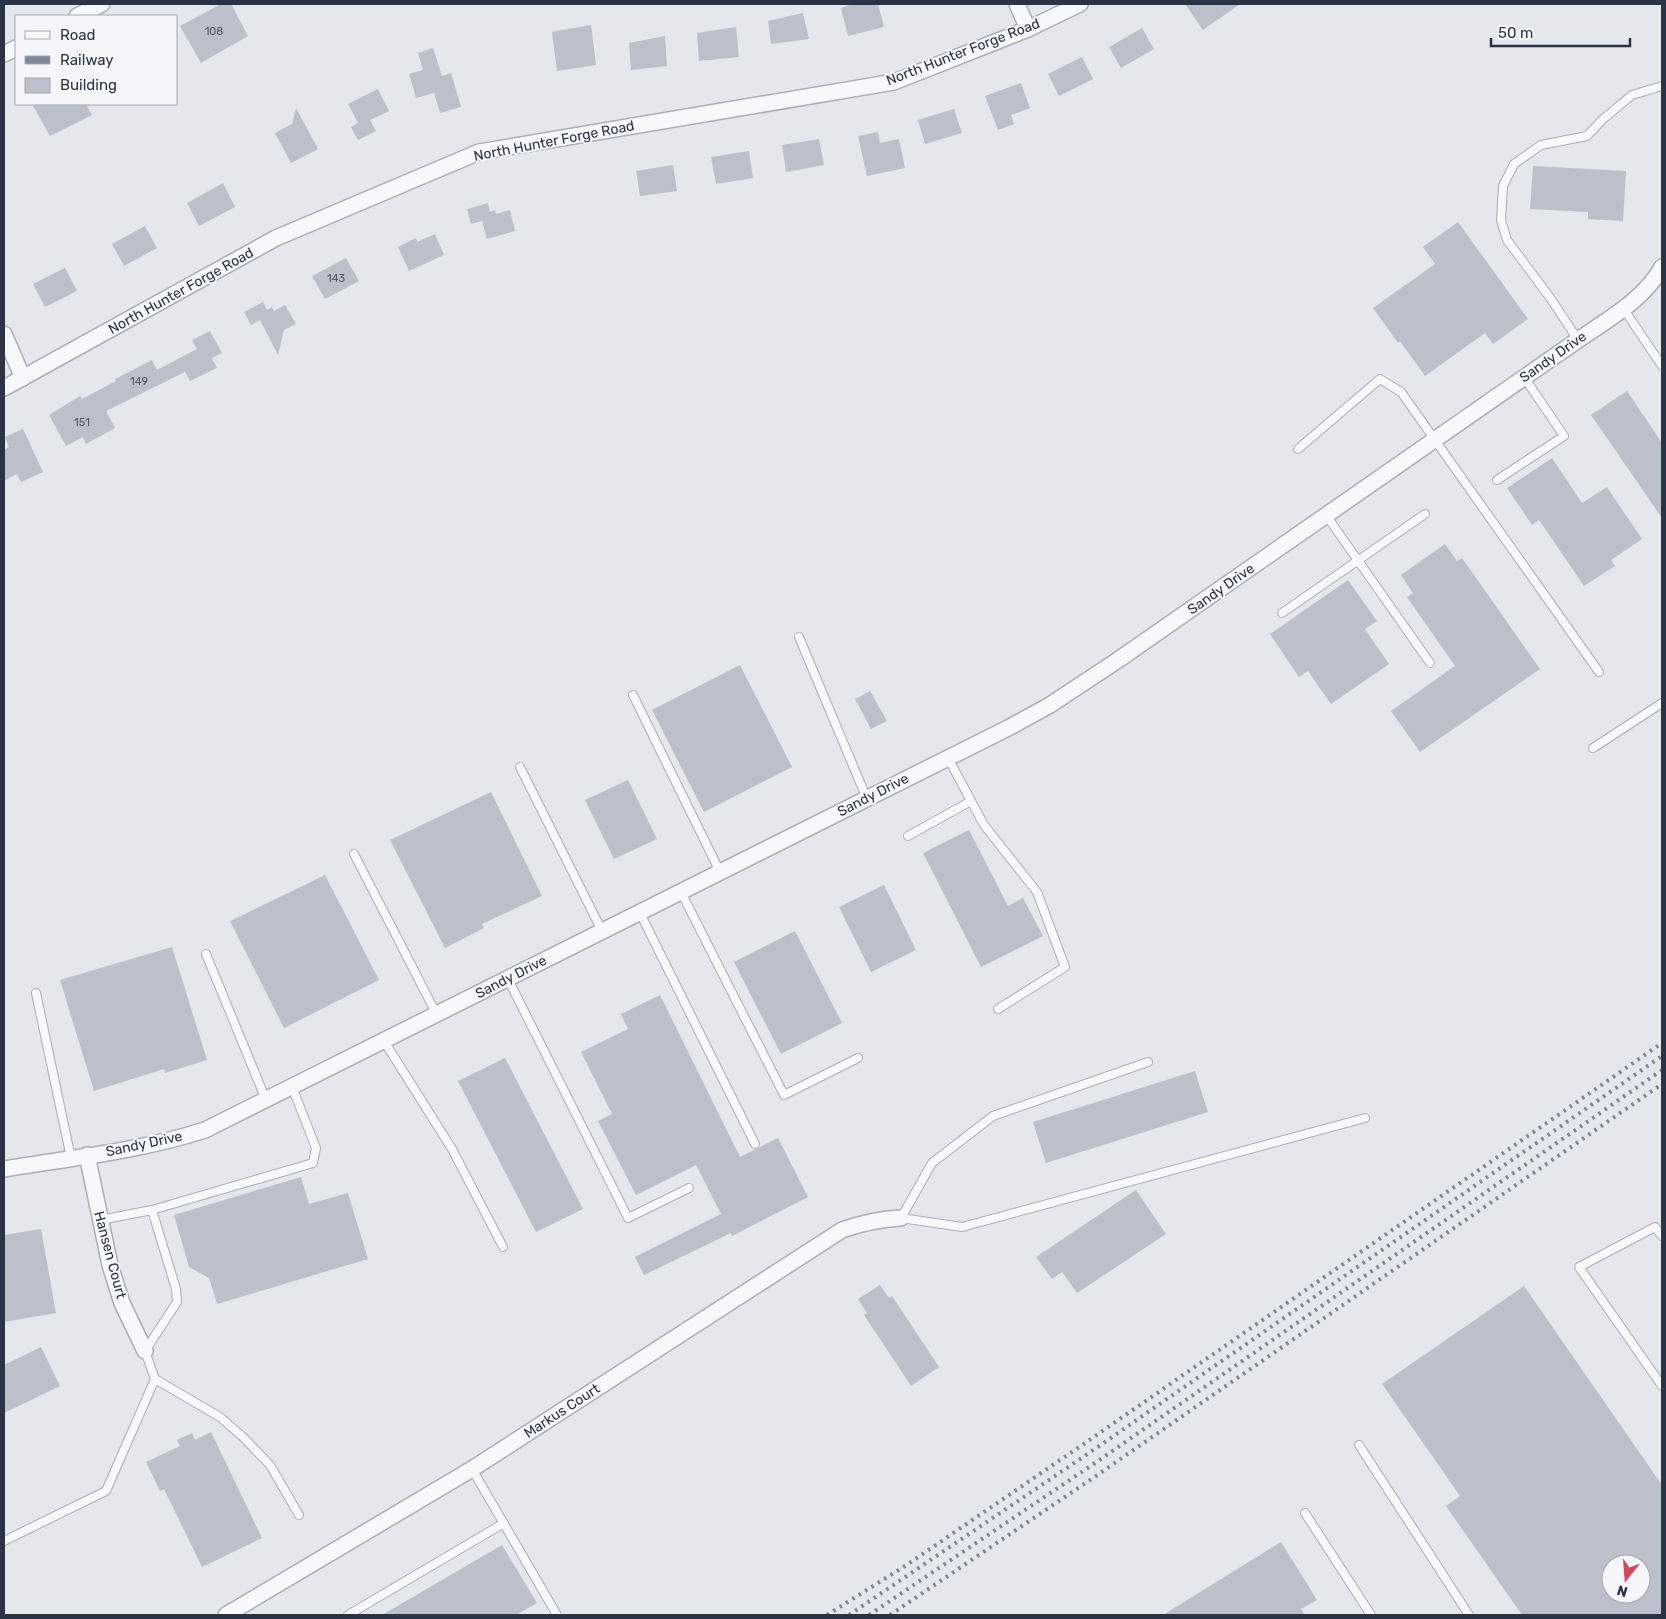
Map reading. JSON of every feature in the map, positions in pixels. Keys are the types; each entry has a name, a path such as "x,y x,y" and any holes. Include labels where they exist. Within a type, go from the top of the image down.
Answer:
{"street":[{"path":"80,15 102,4"},
{"path":"1017,4 1028,29"},
{"name":"North Hunter Forge Road","path":"4,388 276,238 479,152 894,82 1028,29 1080,4"},
{"name":"Sandy Drive","path":"4,1169 150,1145 205,1130 1010,727 1082,685 1578,340 1644,291 1662,267"},
{"path":"4,334 24,378"},
{"name":"Hansen Court","path":"87,1155 110,1266 122,1304 145,1351"},
{"name":"Markus Court","path":"226,1615 472,1469 842,1230 880,1219 901,1218"}],"lane":[{"path":"1578,340 1551,299 1507,240 1501,220 1503,186 1514,164 1540,145 1587,136 1602,120 1632,95 1662,86"},
{"path":"1623,308 1662,366"},
{"path":"1497,480 1564,436 1524,377"},
{"path":"1298,449 1380,379 1401,392 1600,672"},
{"path":"1282,613 1425,514"},
{"path":"1326,515 1430,663"},
{"path":"799,637 867,799"},
{"path":"633,695 720,872"},
{"path":"1593,748 1662,703"},
{"path":"948,758 984,825 1037,892 1065,967 998,1009"},
{"path":"520,767 602,931"},
{"path":"908,836 971,801"},
{"path":"354,854 436,1014"},
{"path":"681,892 784,1095 858,1058"},
{"path":"640,913 755,1144"},
{"path":"206,954 266,1100"},
{"path":"508,979 628,1218 689,1188"},
{"path":"36,993 70,1158"},
{"path":"384,1041 452,1149 503,1247"},
{"path":"1148,1062 993,1116 932,1162 901,1218 962,1226 1365,1118"},
{"path":"100,1220 152,1210 313,1163 316,1148 292,1087"},
{"path":"152,1210 176,1290 177,1302 145,1351 155,1379 220,1417 243,1437 270,1464 299,1515"},
{"path":"1662,1236 1655,1227 1579,1266 1662,1386"},
{"path":"4,1541 106,1491 155,1379"},
{"path":"1359,1446 1469,1615"},
{"path":"472,1469 557,1615"},
{"path":"1305,1513 1371,1615"},
{"path":"348,1615 504,1523"}],"building":[{"path":"221,4 231,4 248,36 201,63 180,26"},
{"path":"853,4 878,4 884,27 848,36 841,8"},
{"path":"1185,4 1240,4 1203,30"},
{"path":"803,13 809,39 771,44 768,21"},
{"path":"591,25 596,65 557,71 552,32"},
{"path":"736,27 739,57 699,61 697,33"},
{"path":"1142,28 1154,49 1121,68 1109,47"},
{"path":"665,36 667,66 631,70 629,43"},
{"path":"433,48 442,76 451,73 461,107 440,113 434,93 416,98 409,74 423,70 418,53"},
{"path":"1082,57 1093,79 1059,96 1048,74"},
{"path":"1021,83 1030,108 1011,115 1014,124 998,130 985,96"},
{"path":"378,89 389,111 370,120 376,131 358,140 351,127 358,123 348,104"},
{"path":"33,105 87,105 92,115 50,136"},
{"path":"296,108 318,149 291,163 275,133 292,124"},
{"path":"954,109 962,133 925,144 918,120"},
{"path":"878,132 880,143 899,139 905,168 867,176 858,136"},
{"path":"819,139 824,165 786,172 782,145"},
{"path":"749,151 753,178 716,184 711,157"},
{"path":"673,165 677,191 640,196 636,171"},
{"path":"1533,166 1626,171 1623,221 1588,219 1588,212 1530,209"},
{"path":"223,183 235,207 199,226 187,203"},
{"path":"488,203 490,212 495,210 496,214 510,210 515,231 487,239 482,221 471,224 467,209"},
{"path":"1458,222 1528,319 1493,344 1485,333 1425,376 1373,308 1435,264 1423,247"},
{"path":"145,226 157,248 124,266 112,244"},
{"path":"435,234 444,255 409,271 398,247 416,238 417,242"},
{"path":"346,258 359,281 325,299 312,276"},
{"path":"65,268 77,291 45,307 33,284"},
{"path":"263,302 267,310 272,307 274,311 285,305 296,324 284,330 278,355 260,320 251,325 244,312"},
{"path":"210,331 222,353 212,358 217,368 190,381 185,372 106,411 115,428 86,444 83,437 66,446 49,415 80,396 82,399 152,360 157,370 197,349 192,340"},
{"path":"1627,391 1662,443 1662,518 1591,415"},
{"path":"23,429 43,472 21,482 17,474 4,481 4,450 9,447 5,437"},
{"path":"1552,458 1582,503 1607,487 1642,539 1611,560 1615,566 1584,586 1539,520 1532,525 1507,488"},
{"path":"1445,544 1457,561 1462,558 1540,669 1420,752 1391,711 1455,666 1407,597 1413,593 1401,575"},
{"path":"1348,580 1377,621 1365,629 1389,664 1331,704 1308,671 1299,677 1270,634"},
{"path":"740,665 792,767 704,812 652,710"},
{"path":"870,691 887,721 871,729 855,699"},
{"path":"628,780 657,839 614,859 585,800"},
{"path":"491,792 542,896 482,924 484,928 445,948 390,840"},
{"path":"969,830 1008,906 1023,898 1043,936 981,967 923,853"},
{"path":"325,875 379,980 284,1028 230,921"},
{"path":"884,885 916,950 871,972 839,907"},
{"path":"795,931 842,1023 781,1054 734,962"},
{"path":"172,947 207,1060 165,1073 164,1069 94,1091 60,980"},
{"path":"660,995 740,1157 778,1138 808,1197 732,1236 731,1233 644,1275 635,1257 721,1214 696,1165 636,1195 598,1121 612,1114 581,1052 628,1029 621,1014"},
{"path":"505,1058 583,1209 536,1232 458,1081"},
{"path":"1195,1071 1208,1112 1046,1163 1033,1122"},
{"path":"301,1177 309,1204 348,1193 368,1259 217,1304 209,1278 189,1267 174,1215"},
{"path":"1136,1190 1166,1234 1077,1293 1062,1272 1052,1279 1036,1257"},
{"path":"41,1229 56,1313 4,1322 4,1235"},
{"path":"880,1285 889,1298 892,1296 939,1367 911,1386 864,1315 867,1313 858,1299"},
{"path":"1524,1286 1662,1485 1662,1615 1522,1615 1446,1506 1460,1496 1382,1384"},
{"path":"41,1347 60,1386 4,1413 4,1365"},
{"path":"211,1432 262,1538 202,1567 164,1489 160,1491 146,1462 180,1446 177,1440 192,1433 195,1440"},
{"path":"1281,1542 1317,1600 1301,1609 1305,1615 1163,1615"},
{"path":"502,1545 537,1603 516,1615 382,1615"}],"railway":[{"path":"827,1615 905,1566 1088,1441 1662,1043"},
{"path":"849,1615 1089,1453 1662,1056"},
{"path":"869,1615 1095,1463 1662,1070"},
{"path":"890,1615 1093,1478 1662,1084"}]}
